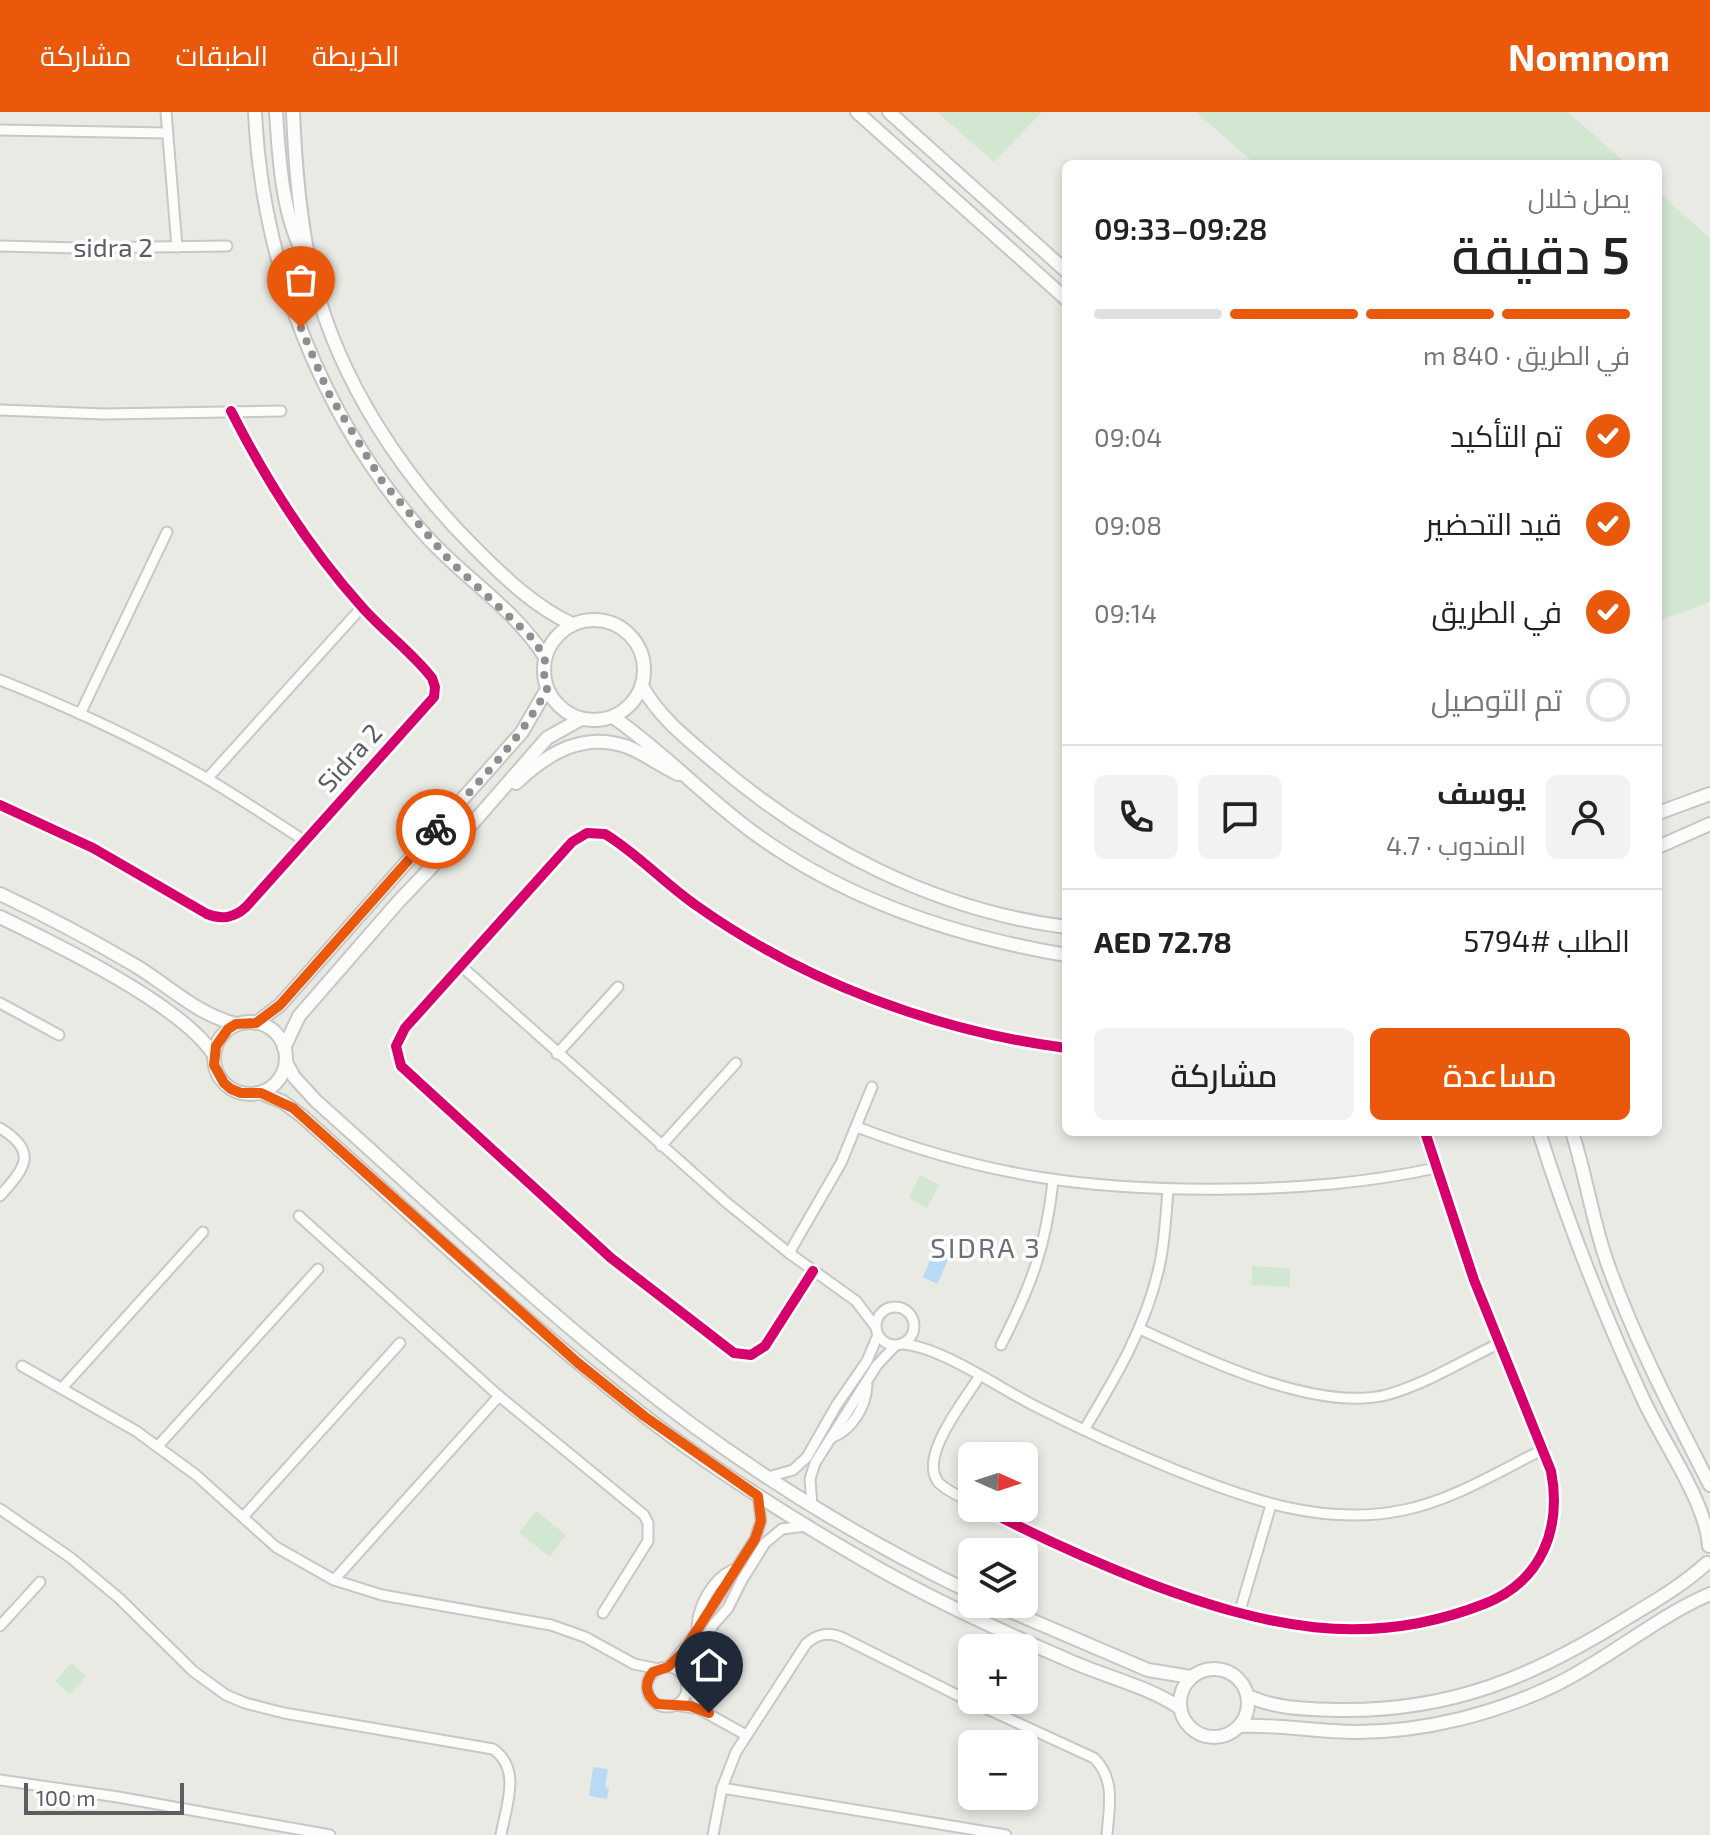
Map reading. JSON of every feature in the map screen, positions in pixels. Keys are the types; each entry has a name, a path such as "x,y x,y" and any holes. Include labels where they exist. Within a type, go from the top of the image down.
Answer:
{"street":[{"name":"Sidra 2","path":"166,112 177,247"},
{"path":"255,112 265,194 280,262 301,328 334,402 363,452 404,509 450,561 524,628 545,657"},
{"path":"276,112 295,234 311,266 333,337 353,380 401,460 428,498 493,566 539,605 572,624"},
{"path":"293,112 311,266"},
{"path":"857,112 1062,295"},
{"path":"889,112 1062,267"},
{"path":"0,130 167,133"},
{"path":"941,186 955,171"},
{"name":"sidra 2","path":"0,246 227,246"},
{"path":"0,410 104,414 281,411"},
{"name":"Sidra 2","path":"0,805 93,848 207,914 224,918 240,913 434,697 432,678 362,607 289,514 231,411"},
{"path":"80,714 167,532"},
{"path":"207,779 362,607"},
{"path":"607,621 623,628 636,641 643,658 642,686 631,705 613,717 597,721 581,719 561,708 547,689 545,657 560,633 572,624 607,621"},
{"path":"0,680 80,714 207,779 305,841"},
{"path":"642,686 669,723 745,789 802,829 889,876 935,894 994,913 1062,926"},
{"path":"256,1023 280,1005 522,732 547,689"},
{"path":"613,717 654,747 720,807 762,839 819,874 855,892 947,927 1062,954"},
{"path":"284,1048 292,1026 306,1006 547,738 581,719"},
{"path":"496,795 561,748 595,742 630,748 691,779"},
{"path":"1662,812 1710,794"},
{"path":"1662,845 1710,824"},
{"path":"813,1271 759,1352 742,1356 726,1349 611,1258 401,1066 397,1056 399,1036 572,842 587,833 596,832 613,839 698,907 790,963 839,985 919,1015 1002,1037 1062,1047"},
{"path":"0,894 88,938 138,967 204,1012 236,1024 256,1023 274,1031 284,1048 286,1062 304,1089 578,1334 675,1412 768,1477 888,1550 958,1586"},
{"path":"0,917 77,956 182,1020 200,1036 214,1055"},
{"path":"461,966 661,1146 789,1253 856,1301 887,1309"},
{"path":"557,1054 618,987"},
{"path":"0,1003 59,1035"},
{"path":"236,1024 221,1037 214,1055 214,1065 224,1083 241,1093 261,1093 283,1102 302,1116 578,1363 644,1416 758,1496 943,1603 1065,1659 1159,1695 1180,1708"},
{"path":"261,1093 277,1081 286,1062"},
{"path":"661,1146 736,1063"},
{"path":"789,1253 832,1181 872,1087"},
{"path":"857,1127 956,1161 1053,1181 1168,1189 1314,1187 1381,1180 1436,1168"},
{"path":"0,1128 19,1142 25,1159 23,1169 0,1196"},
{"path":"1011,1522 1121,1573 1239,1614 1278,1624 1357,1630 1397,1627 1436,1620 1495,1600 1513,1589 1542,1555 1555,1514 1555,1492 1544,1449 1498,1344 1426,1136"},
{"path":"1248,1696 1282,1706 1346,1710 1400,1707 1469,1695 1510,1681 1576,1650 1708,1568 1710,1545 1702,1511 1653,1422 1588,1274 1540,1136"},
{"path":"1573,1136 1597,1229 1620,1295 1666,1400 1710,1485"},
{"path":"1001,1345 1023,1302 1040,1257 1053,1181"},
{"path":"1084,1430 1140,1329 1160,1262 1168,1189"},
{"path":"299,1216 499,1396 638,1508 648,1523 648,1541 603,1613"},
{"path":"63,1387 203,1232"},
{"path":"158,1446 318,1269"},
{"path":"856,1301 885,1343 935,1351"},
{"path":"768,1477 793,1470 807,1457 836,1406 867,1361 879,1316 895,1307 908,1313 914,1327 935,1351 979,1377 1084,1430 1190,1476 1271,1505 1324,1515 1351,1516 1404,1510 1456,1492 1544,1449"},
{"path":"812,1506 812,1470 882,1358 909,1340 914,1327"},
{"path":"1140,1329 1272,1383 1330,1398 1357,1399 1386,1395 1498,1344"},
{"path":"243,1517 400,1343"},
{"path":"22,1366 63,1387 158,1446 196,1475 276,1547 334,1580 382,1595 551,1625 585,1637 627,1660 680,1672 709,1713"},
{"path":"958,1494 940,1484 935,1476 932,1457 979,1377"},
{"path":"334,1580 499,1396"},
{"path":"647,1683 683,1652 697,1631 700,1611 709,1592 721,1577 735,1569 759,1531 758,1496"},
{"path":"1239,1614 1271,1505"},
{"path":"0,1509 79,1565 120,1599 193,1671 226,1695 284,1713 493,1749 502,1755 511,1774 501,1835"},
{"path":"676,1705 685,1694 694,1654 728,1608 765,1543 782,1529 806,1526"},
{"path":"0,1626 40,1582"},
{"path":"1239,1726 1248,1707 1248,1696 1235,1676 1213,1668 1191,1677 1184,1686 1180,1708 1187,1724 1202,1735 1221,1736 1239,1726 1357,1732 1420,1727 1469,1716 1525,1698 1558,1683 1710,1594"},
{"path":"1027,1618 1148,1670 1191,1677"},
{"path":"713,1835 722,1788 746,1735 806,1644 820,1635 835,1635 1094,1758 1102,1766 1110,1785 1107,1835"},
{"path":"627,1660 647,1683 648,1695 657,1704 690,1706 709,1713 746,1735"},
{"path":"0,1780 118,1797 330,1835"},
{"path":"722,1788 1006,1835"}],"green space":[{"path":"937,112 1042,112 994,162"},
{"path":"1196,112 1568,112 1622,160 1250,160"},
{"path":"1662,196 1710,238 1710,602 1662,620"},
{"path":"920,1175 939,1185 927,1208 909,1198"},
{"path":"1252,1266 1290,1268 1290,1287 1251,1285"},
{"path":"536,1511 566,1535 550,1557 519,1533"},
{"path":"71,1663 86,1676 70,1695 55,1681"}],"water":[{"path":"934,1250 949,1258 937,1284 923,1277"},
{"path":"593,1767 608,1769 607,1799 589,1796"}],"cycle path":[{"path":"0,805 93,848 207,914 228,917 246,907 434,697 432,678 362,607 307,538 274,489 231,411"},
{"path":"813,1271 765,1346 751,1355 734,1353 611,1258 401,1066 396,1046 405,1028 572,842 587,833 605,834 685,897 738,933 826,980 920,1016 1017,1040 1062,1047"},
{"path":"1011,1522 1064,1548 1191,1598 1273,1621 1314,1627 1397,1627 1440,1618 1484,1604 1520,1582 1534,1567 1550,1532 1554,1492 1551,1471 1474,1280 1426,1136"}],"way so far":[{"path":"301,328 328,392 382,481 426,536 524,628 545,657 547,689 536,712 436,829"}],"district":[{"name":"SIDRA 3","path":"986,1248"}],"route":[{"path":"436,829 280,1005 256,1023 236,1024 228,1029 216,1046 214,1065 218,1075 231,1089 272,1096 293,1108 578,1363 644,1416 758,1496 761,1521 755,1539 683,1652 668,1667 653,1672 647,1683 648,1695 657,1704 690,1706 709,1713"}]}
